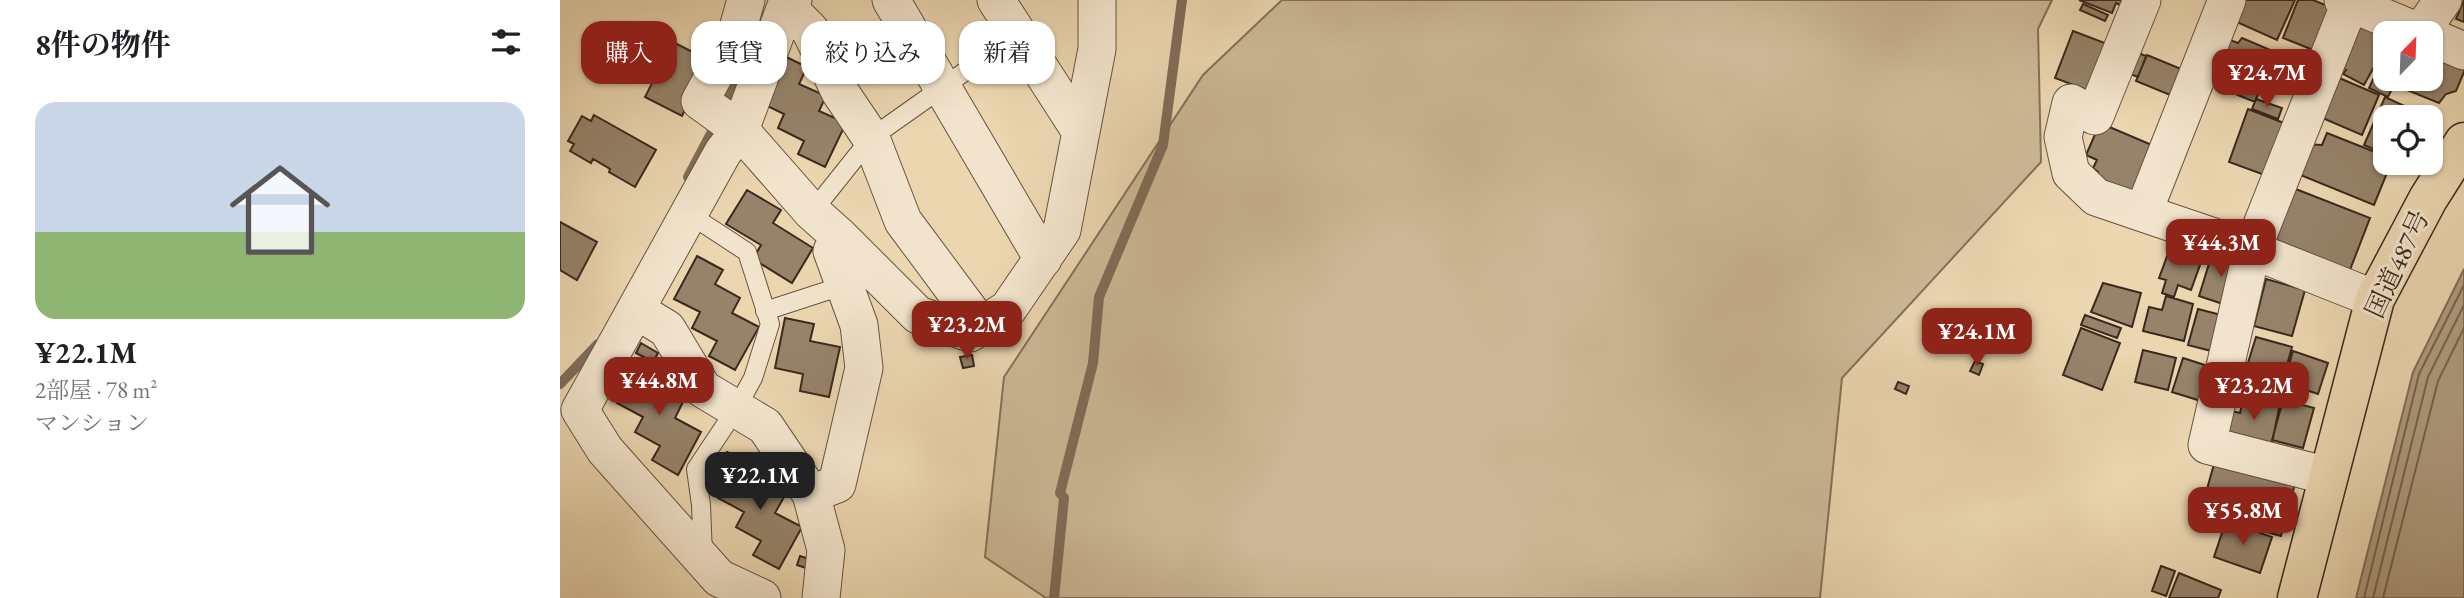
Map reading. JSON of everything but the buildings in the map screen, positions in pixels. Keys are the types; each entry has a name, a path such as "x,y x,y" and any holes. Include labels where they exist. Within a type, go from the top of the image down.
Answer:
{"highway":[{"name":"国道487号","path":"2297,598 2375,299 2428,199 2464,142"}],"street":[{"path":"746,0 736,35 700,101 740,130 812,212 918,315 970,333 1008,309 1062,230 1097,49 1097,0"},
{"path":"891,0 1043,260"},
{"path":"996,0 1010,21"},
{"path":"2142,0 2095,117 2071,103 2063,137 2071,173 2096,197 2252,250 2375,299"},
{"path":"2143,213 2227,0"},
{"path":"2429,21 2443,0"},
{"path":"2328,476 2207,445 2252,250 2346,2 2392,21"},
{"path":"762,598 719,578 605,450 580,410 723,152 740,130 790,3"},
{"path":"790,3 810,30 840,92 871,138 903,221 981,326"},
{"path":"2443,42 2464,51"},
{"path":"1050,84 1081,132"},
{"path":"811,494 837,484 864,368 859,325 832,251 839,236"},
{"path":"636,310 667,329 702,389 765,426 811,494 825,550 821,598"}],"lane":[{"path":"812,212 871,138 959,76"},
{"path":"689,214 747,251 770,324 753,378 696,469 701,505 703,561"},
{"path":"765,311 845,285"}],"shaded area":[{"path":"1282,0 2052,0 2038,29 2041,162 1842,378 1820,598 1046,598 985,557 1004,377 1203,75"}],"water":[{"path":"2464,269 2464,598 2356,598 2413,372"}],"waterway":[{"path":"1054,598 1064,498 1060,493 1093,363 1099,297 1163,145 1182,0"},
{"path":"723,108 735,84"},
{"path":"688,177 717,122"},
{"path":"560,384 598,344"}]}
